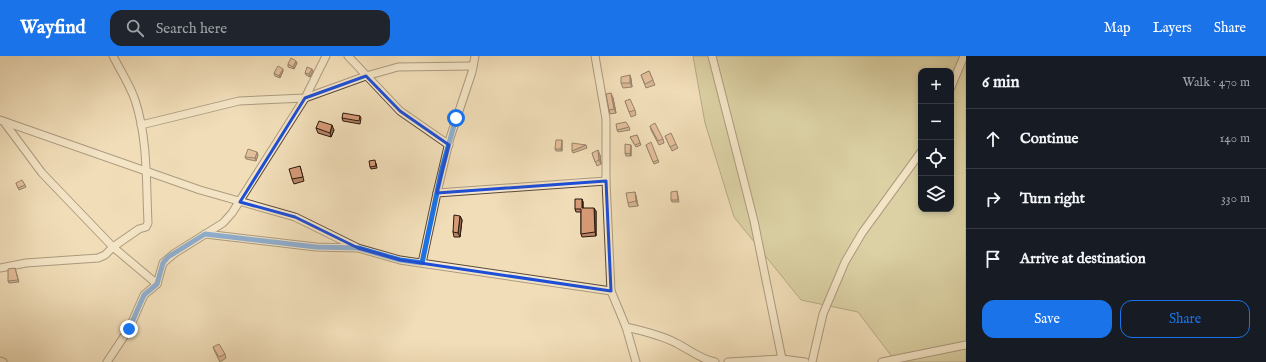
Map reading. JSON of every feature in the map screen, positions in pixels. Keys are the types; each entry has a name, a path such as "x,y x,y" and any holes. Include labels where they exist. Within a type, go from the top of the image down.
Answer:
{"street":[{"path":"0,268 26,263 98,258 105,255 112,247 148,225 146,171 141,125 135,98 113,56"},
{"path":"107,362 129,329 144,295 157,284 163,263 168,257 223,223 240,202 305,98 326,56"},
{"path":"348,56 400,110 449,145"},
{"path":"422,263 449,145 475,56"},
{"path":"596,56 606,119 606,181 611,291 626,327 636,362"},
{"path":"712,56 754,221 782,359"},
{"path":"954,80 964,56"},
{"path":"141,125 239,101 267,98 305,98 366,76 406,66 473,66"},
{"path":"2,121 240,202 295,217 358,248 400,260 611,291"},
{"path":"2,121 42,173 112,247 157,284"},
{"path":"812,362 823,314 845,262 862,233 918,156"},
{"path":"437,193 606,181"},
{"path":"205,234 316,247 358,248"},
{"path":"626,327 656,334 677,343 704,360 715,362"},
{"path":"882,362 966,345"},
{"path":"728,362 782,359 805,362"}],"highlighted area":[{"path":"366,76 400,111 449,145 437,193 606,181 611,291 400,260 358,248 295,217 240,202 305,98"}],"green space":[{"path":"693,56 966,56 966,362 896,362 858,312 801,300 734,217 705,123"}],"building":[{"path":"291,58 296,61 293,67 288,64"},
{"path":"278,66 283,69 279,76 274,73"},
{"path":"307,67 312,69 309,74 305,73"},
{"path":"649,71 653,80 645,84 641,75"},
{"path":"630,75 630,83 621,83 621,77"},
{"path":"611,93 614,109 609,110 606,94"},
{"path":"630,99 635,110 629,112 625,101"},
{"path":"343,113 360,116 359,121 342,118"},
{"path":"319,121 332,125 330,133 316,128"},
{"path":"626,122 629,127 617,130 616,124"},
{"path":"655,123 663,139 658,141 650,126"},
{"path":"671,133 676,144 670,147 665,136"},
{"path":"637,135 640,143 635,145 630,137"},
{"path":"556,140 562,140 561,149 555,149"},
{"path":"651,142 658,160 653,162 646,145"},
{"path":"572,143 586,145 572,151"},
{"path":"625,144 631,145 630,154 625,153"},
{"path":"248,149 257,152 255,158 245,157"},
{"path":"598,150 599,160 595,162 592,153"},
{"path":"375,160 376,166 370,167 369,161"},
{"path":"300,166 303,177 292,179 289,169"},
{"path":"22,180 25,185 18,188 16,183"},
{"path":"677,191 678,200 671,200 671,192"},
{"path":"635,192 636,201 628,203 626,193"},
{"path":"575,199 582,199 582,208 594,208 595,232 581,234 581,209 575,209"},
{"path":"454,215 460,216 458,233 453,232"},
{"path":"15,268 18,280 8,281 8,269"},
{"path":"219,344 225,354 219,357 213,347"}],"route":[{"path":"129,329 144,295 157,284 163,263 168,257 205,234 282,244 345,249 358,248 374,251 400,260 422,263 442,169 456,118"}]}
